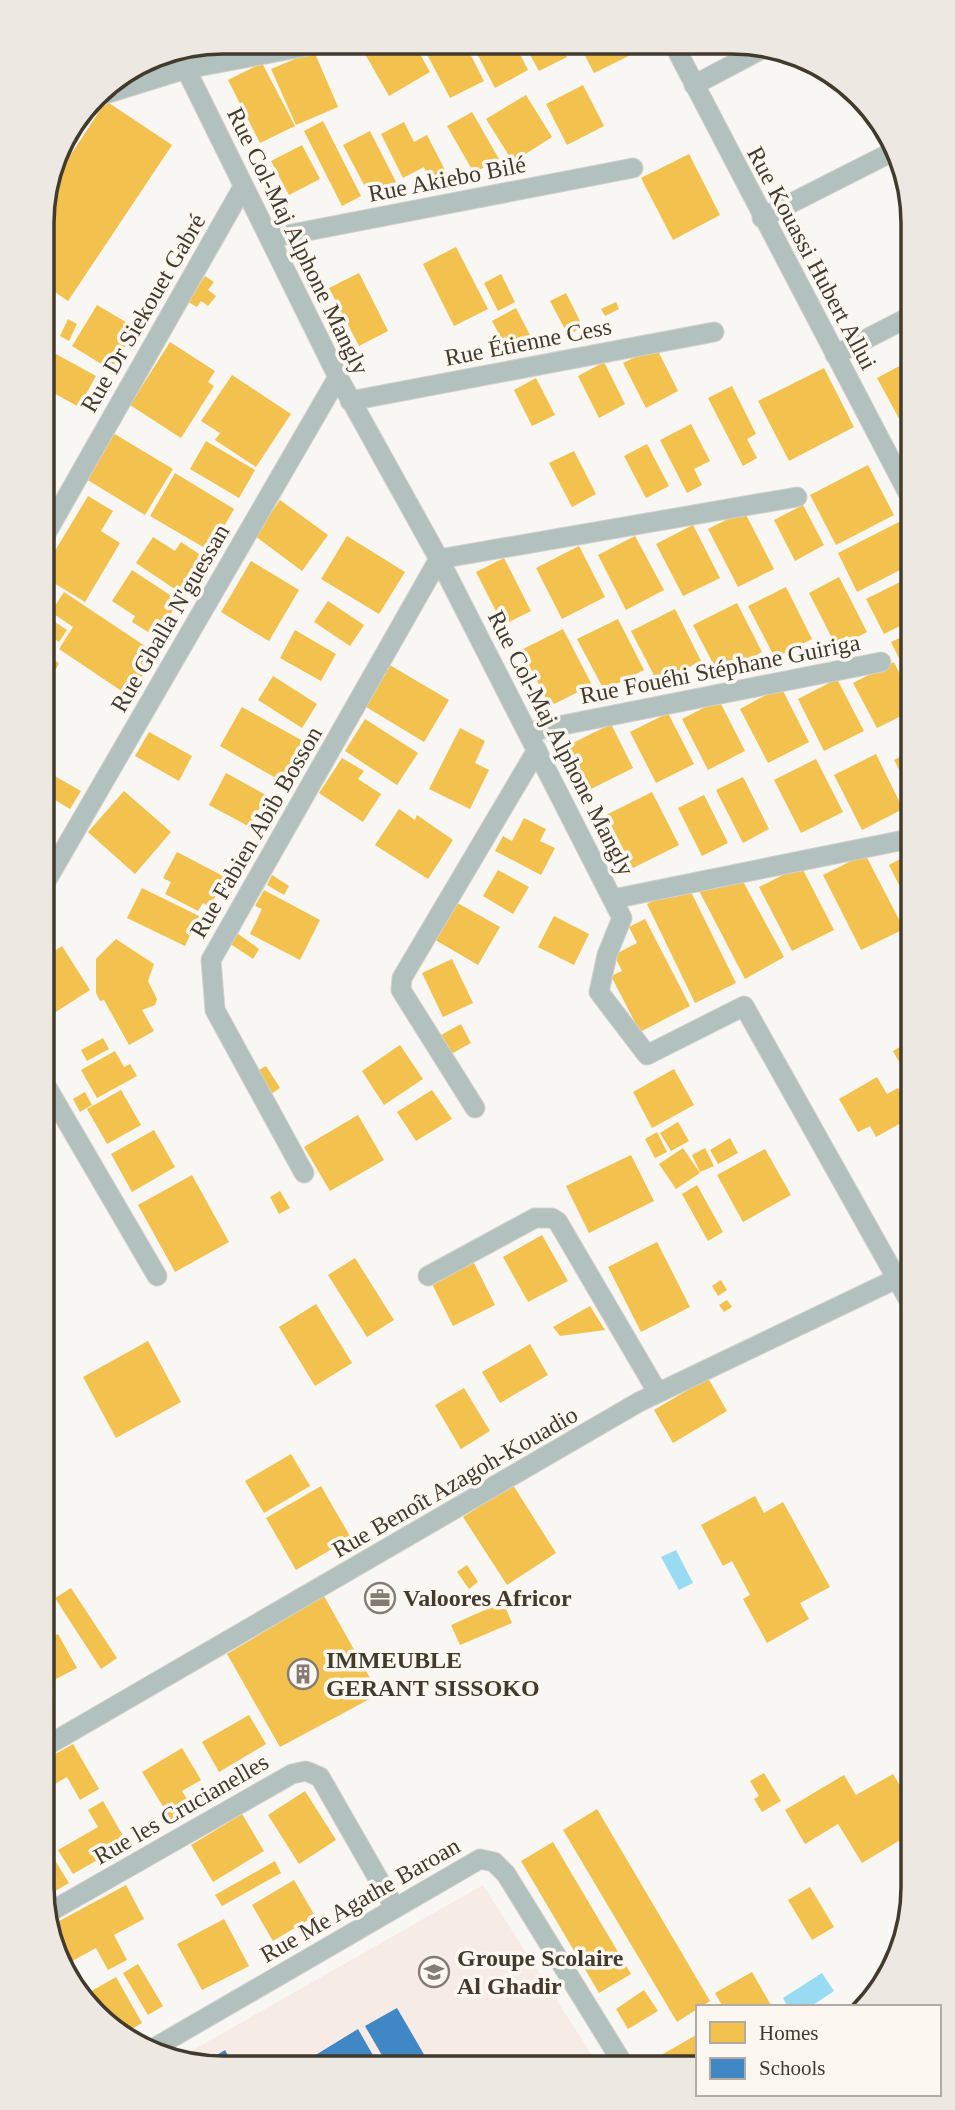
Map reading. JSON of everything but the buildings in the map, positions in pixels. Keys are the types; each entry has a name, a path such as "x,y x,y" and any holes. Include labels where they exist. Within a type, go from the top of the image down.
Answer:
{"street":[{"path":"184,60 231,54"},
{"name":"Rue Kouassi Hubert Allui","path":"678,54 762,218 901,477"},
{"path":"694,85 750,56"},
{"name":"Rue Col-Maj Alphone Mangly","path":"181,60 350,401 439,559 622,918 607,955 598,992 647,1055 744,1006 900,1286"},
{"path":"131,82 180,61"},
{"path":"762,218 886,155"},
{"name":"Rue Akiebo Bilé","path":"271,238 633,168"},
{"name":"Rue Dr Siekouet Gabré","path":"55,518 243,187"},
{"path":"835,355 901,321"},
{"name":"Rue Étienne Cess","path":"350,401 714,331"},
{"name":"Rue Gballa N'guessan","path":"55,866 338,377"},
{"path":"439,559 797,497"},
{"name":"Rue Fabien Abib Bosson","path":"304,1173 215,1010 211,960 439,559"},
{"name":"Rue Fouéhi Stéphane Guiriga","path":"528,732 881,662"},
{"path":"475,1108 401,990 402,978 537,750"},
{"path":"612,899 901,841"},
{"path":"54,1100 158,1276"},
{"path":"428,1276 535,1217 552,1218 558,1222 658,1393"},
{"name":"Rue Benoît Azagoh-Kouadio","path":"54,1741 658,1393 896,1279"},
{"name":"Rue les Crucianelles","path":"56,1908 292,1774 306,1771 320,1777 395,1908"},
{"name":"Rue Me Agathe Baroan","path":"162,2044 480,1859 494,1861 506,1874 618,2056"}],"shaded area":[{"name":"Groupe Scolaire Al Ghadir","path":"483,1885 593,2056 224,2056 190,2052"}],"water":[{"path":"676,1550 693,1583 679,1590 661,1557"},
{"path":"822,1973 834,1991 813,2005 787,2005 783,1998"}],"place":[{"name":"Valoores Africor","path":"380,1598"},
{"name":"IMMEUBLE GERANT SISSOKO","path":"303,1674"},
{"name":"Groupe Scolaire Al Ghadir","path":"434,1972"}]}
